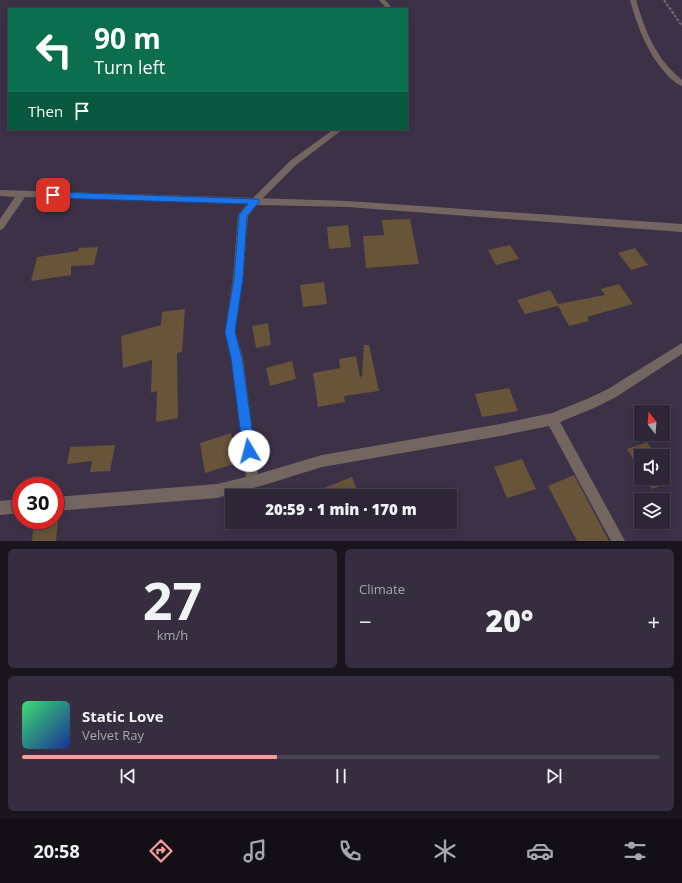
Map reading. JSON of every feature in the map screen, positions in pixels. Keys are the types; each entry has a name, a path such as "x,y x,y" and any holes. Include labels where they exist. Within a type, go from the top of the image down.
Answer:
{"street":[{"path":"382,0 389,8"},
{"path":"633,0 648,45 669,74 682,84"},
{"path":"253,482 237,358 230,332 238,278 243,215 293,163 338,130"},
{"path":"0,193 348,204 682,228"},
{"path":"0,226 22,194"},
{"path":"64,503 217,491 253,482 322,461 500,430 552,419 590,404 612,393 682,348"},
{"path":"552,419 618,541"},
{"path":"0,508 12,507"}],"path":[{"path":"664,0 682,26"}],"building":[{"path":"410,219 419,264 366,268 363,236 384,235 382,220"},
{"path":"348,225 351,247 329,249 327,227"},
{"path":"510,245 519,259 496,265 488,250"},
{"path":"98,247 94,265 71,266 71,275 31,281 37,257 78,251 79,248"},
{"path":"635,248 648,265 631,270 618,253"},
{"path":"324,282 327,304 303,307 300,285"},
{"path":"619,284 633,304 587,317 589,321 569,326 558,306 525,314 517,300 550,290 558,304 605,295 601,289"},
{"path":"185,309 182,352 177,353 178,418 156,422 157,391 151,393 152,360 123,368 121,336 161,325 162,312"},
{"path":"268,323 271,345 256,348 252,326"},
{"path":"364,345 369,345 379,391 344,396 345,402 318,407 313,373 340,368 339,359 356,356 360,377 362,376"},
{"path":"292,361 296,379 270,386 266,368"},
{"path":"509,388 518,411 482,417 475,394"},
{"path":"231,433 237,463 205,473 200,443"},
{"path":"647,442 652,449 634,449 634,460 627,449"},
{"path":"115,445 110,471 90,472 92,461 67,464 70,447"},
{"path":"522,459 536,489 507,498 494,467"},
{"path":"574,475 609,541 577,541 548,486"},
{"path":"352,477 356,489 321,489"},
{"path":"649,485 663,485 652,489"},
{"path":"33,529 57,529 56,541 32,541"}],"route":[{"path":"53,195 255,201 243,215 242,245 230,332 237,358 249,451"}]}
